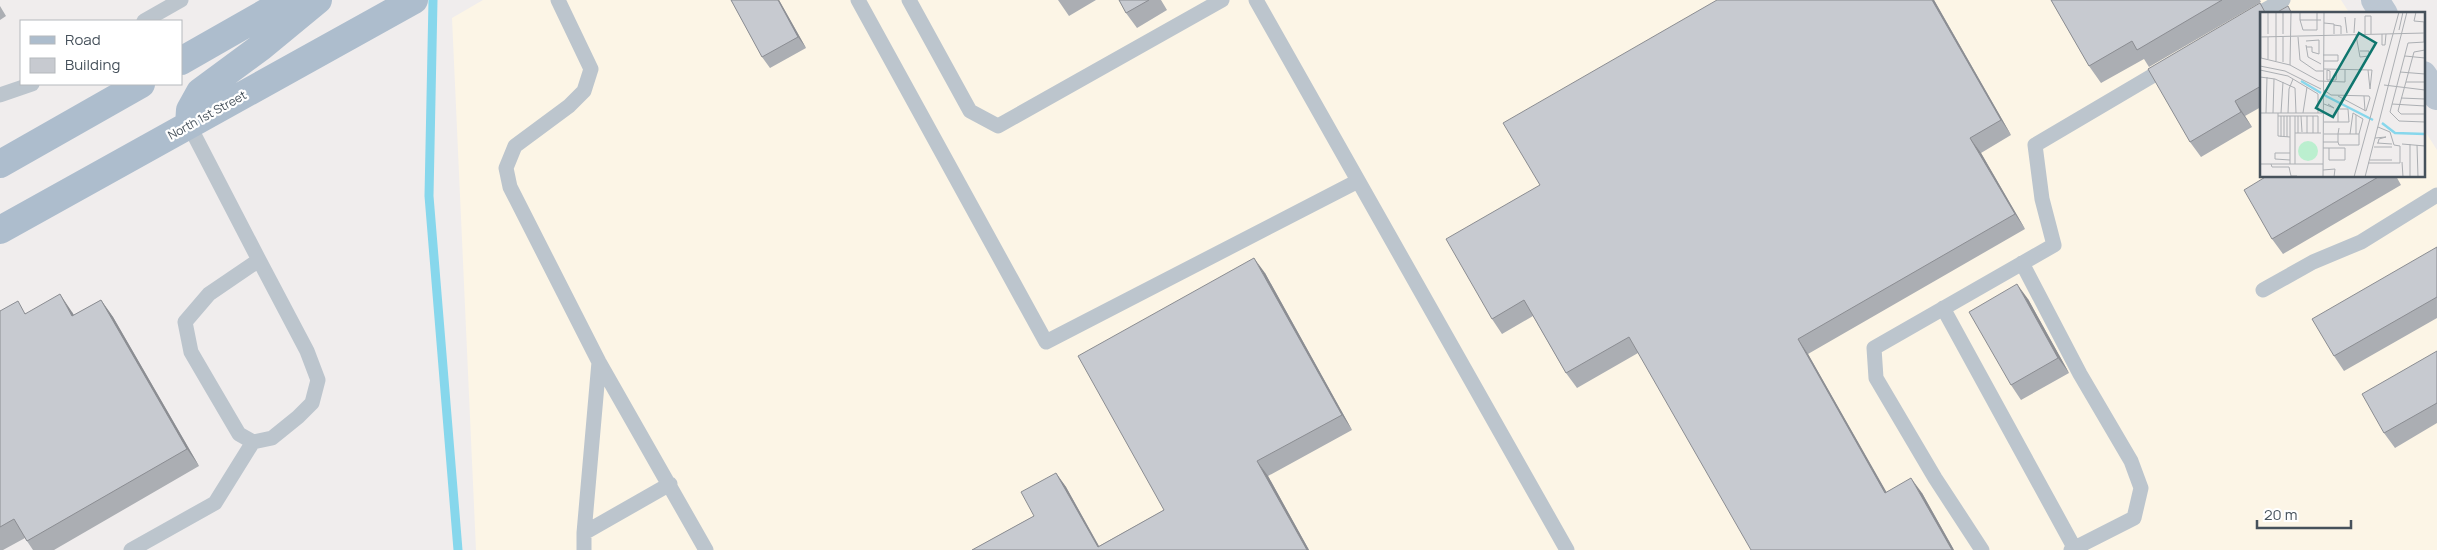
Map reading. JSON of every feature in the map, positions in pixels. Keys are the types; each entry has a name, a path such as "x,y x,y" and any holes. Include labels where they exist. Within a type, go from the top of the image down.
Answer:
{"main road":[{"path":"182,60 288,0"},
{"path":"189,125 190,110 200,92 261,47 318,0"},
{"path":"2375,0 2383,12"},
{"name":"North 1st Street","path":"0,230 405,5"},
{"path":"2424,76 2437,96"},
{"path":"0,164 139,85"}],"lane":[{"path":"146,20 181,0"},
{"path":"558,0 591,69 584,91 569,106 515,146 506,168 510,188 599,362 706,550"},
{"path":"858,0 1046,342 1358,181"},
{"path":"909,0 970,111 998,126 1222,0"},
{"path":"1256,0 1567,550"},
{"path":"2261,12 2282,0"},
{"path":"2232,29 2260,13"},
{"path":"1982,550 1935,478 1876,378 1874,348 2054,245 2042,199 2034,145 2183,58"},
{"path":"0,95 29,85"},
{"path":"189,125 307,351 318,380 312,403 298,417 272,438 253,442 239,434 191,352 185,322 209,294 259,260"},
{"path":"2263,290 2312,262 2361,242 2437,195"},
{"path":"1943,308 2073,549 2134,518 2141,488 2132,461 2080,374 2022,263"},
{"path":"584,550 599,362"},
{"path":"131,550 215,503 253,442"},
{"path":"584,533 670,484"}],"shaded area":[{"path":"483,0 2341,0 2349,12 2260,12 2260,178 2424,178 2424,130 2437,150 2437,550 476,550 452,18"}],"building":[{"path":"731,0 778,0 798,37 762,57"},
{"path":"1119,0 1149,0 1126,13"},
{"path":"1717,0 1932,0 2001,120 1970,138 2015,214 1798,339 1885,493 1911,478 1952,550 1751,550 1629,337 1566,373 1524,300 1492,319 1446,239 1540,185 1503,123"},
{"path":"2051,0 2222,0 2137,50 2132,41 2089,66"},
{"path":"2260,3 2265,12 2260,12 2260,87 2235,101 2241,112 2190,142 2148,69"},
{"path":"2288,6 2291,12 2278,12"},
{"path":"2264,178 2377,178 2272,239 2244,190"},
{"path":"2437,247 2437,297 2334,356 2312,319"},
{"path":"1254,258 1342,415 1257,461 1307,550 972,550 1034,516 1021,492 1056,473 1098,547 1164,510 1078,356"},
{"path":"2017,284 2058,358 2011,385 1969,312"},
{"path":"60,294 72,316 101,300 187,449 27,541 14,519 0,527 0,311 18,301 25,314"},
{"path":"2437,351 2437,403 2384,433 2362,394"}],"waterway":[{"path":"433,0 429,196 458,550"}]}
